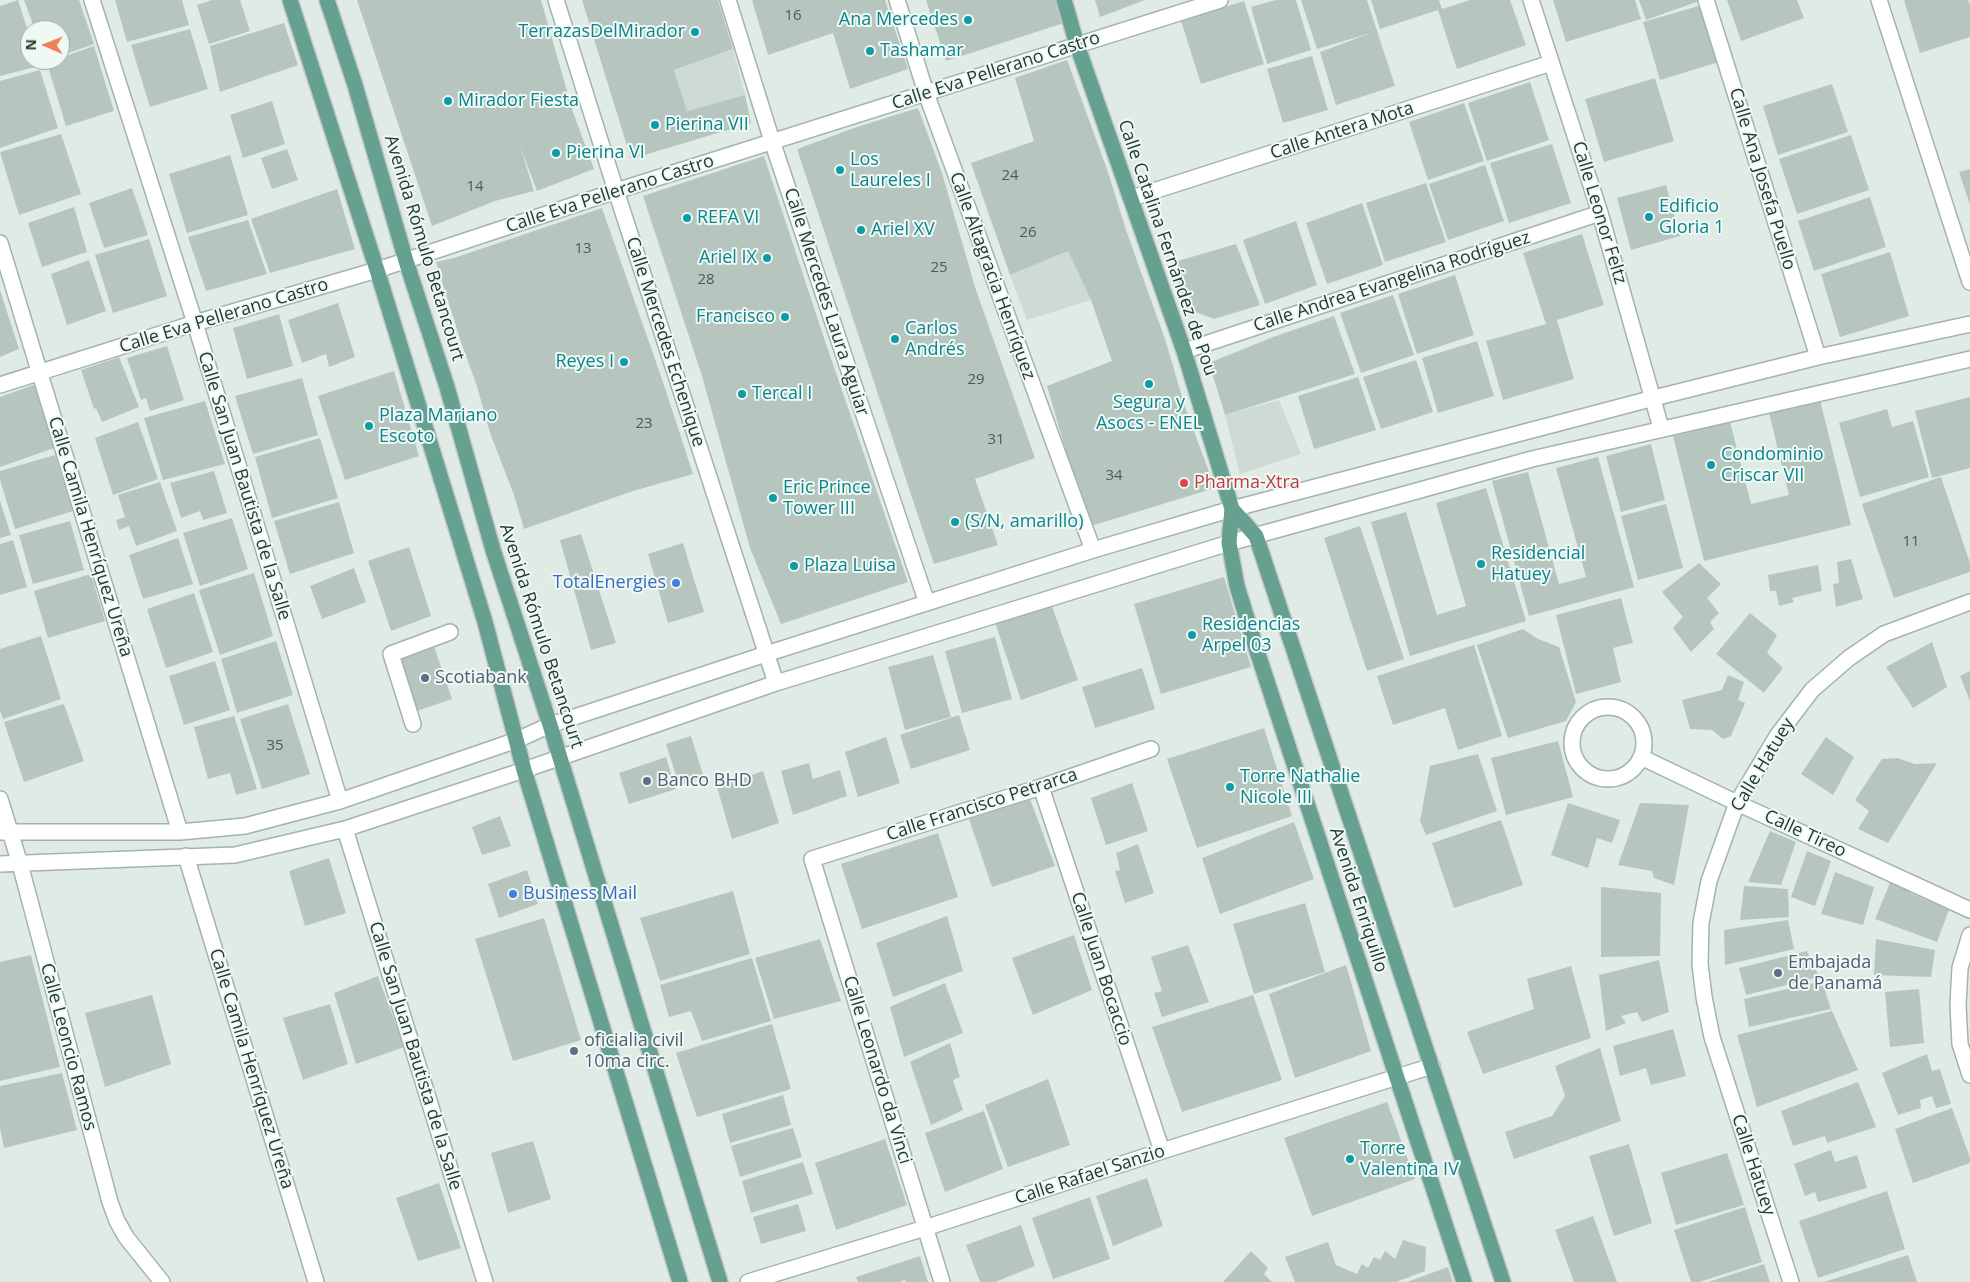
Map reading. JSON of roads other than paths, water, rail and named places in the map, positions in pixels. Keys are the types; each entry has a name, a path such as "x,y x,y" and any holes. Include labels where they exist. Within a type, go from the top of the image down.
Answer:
{"main road":[{"path":"290,0 377,270 485,622 524,770 680,1282"},
{"name":"Avenida Rómulo Betancourt","path":"327,0 355,84 406,261 447,387 493,550 550,725 720,1282"},
{"name":"Calle Catalina Fernández de Pou","path":"1064,0 1077,45 1184,351 1232,509"},
{"name":"Avenida Enriquillo","path":"1232,509 1256,536 1503,1282"},
{"name":"Avenida Enriquillo","path":"1232,509 1229,543 1237,586 1464,1282"}],"street":[{"name":"Calle San Juan Bautista de la Salle","path":"92,0 195,323 340,801"},
{"name":"Calle Mercedes Echenique","path":"556,0 776,683"},
{"name":"Calle Mercedes Laura Aguiar","path":"728,0 772,142 927,602"},
{"name":"Calle Altagracia Henríquez","path":"897,0 926,93 1093,550"},
{"name":"Calle Eva Pellerano Castro","path":"0,385 195,323 406,261 616,191 1220,0"},
{"name":"Calle Leonor Feltz","path":"1531,0 1600,213 1661,428"},
{"name":"Calle Ana Josefa Puello","path":"1706,0 1818,357"},
{"path":"1879,0 1970,282"},
{"name":"Calle Antera Mota","path":"1132,198 1551,63"},
{"name":"Calle Andrea Evangelina Rodríguez","path":"1184,351 1600,213"},
{"name":"Calle Camila Henríquez Ureña","path":"0,243 180,832"},
{"path":"5,832 180,832 244,826 340,801 517,740 550,725 766,654 1093,550 1232,509 1654,398 1818,357 1970,324"},
{"path":"0,864 235,855 345,829 560,758 776,683 1229,543 1532,460 1661,428 1970,359"},
{"name":"Calle Hatuey","path":"1791,1282 1712,1037 1701,972 1701,923 1709,881 1737,803 1777,736 1812,690 1849,658 1884,634 1970,602"},
{"path":"413,724 391,654 450,632"},
{"path":"1606,706 1618,708 1629,714 1637,722 1642,733 1644,745 1641,756 1631,770 1615,779 1603,780 1592,776 1582,769 1575,759 1572,748 1572,736 1576,724 1584,715 1594,709 1606,706"},
{"name":"Calle Francisco Petrarca","path":"812,859 1041,787 1151,749"},
{"name":"Calle Tireo","path":"1641,756 1737,803 1970,910"},
{"name":"Calle Juan Bocaccio","path":"1041,787 1162,1151"},
{"name":"Calle Leoncio Ramos","path":"0,799 5,832 20,864 110,1202 117,1221 126,1237 162,1282"},
{"name":"Calle San Juan Bautista de la Salle","path":"345,829 482,1281"},
{"name":"Calle Camila Henríquez Ureña","path":"186,856 316,1282"},
{"name":"Calle Leonardo da Vinci","path":"812,859 942,1282"},
{"path":"1970,935 1958,1005 1960,1044 1970,1075"},
{"name":"Calle Rafael Sanzio","path":"748,1282 925,1228 1432,1066"}],"place":[{"name":"Ana Mercedes","path":"968,20"},
{"name":"TerrazasDelMirador","path":"695,32"},
{"name":"Tashamar","path":"870,51"},
{"name":"Mirador Fiesta","path":"448,101"},
{"name":"Pierina VII","path":"655,125"},
{"name":"Pierina VI","path":"556,153"},
{"name":"Los Laureles I","path":"840,170"},
{"name":"Edificio Gloria 1","path":"1649,217"},
{"name":"REFA VI","path":"687,218"},
{"name":"Ariel XV","path":"861,230"},
{"name":"Ariel IX","path":"767,258"},
{"name":"Francisco","path":"785,317"},
{"name":"Carlos Andrés","path":"895,339"},
{"name":"Reyes I","path":"624,362"},
{"name":"Segura y Asocs - ENEL","path":"1149,384"},
{"name":"Tercal I","path":"742,394"},
{"name":"Plaza Mariano Escoto","path":"369,426"},
{"name":"Condominio Criscar VII","path":"1711,465"},
{"name":"Pharma-Xtra","path":"1184,483"},
{"name":"Eric Prince Tower III","path":"773,498"},
{"name":"(S/N, amarillo)","path":"955,522"},
{"name":"Residencial Hatuey","path":"1481,564"},
{"name":"Plaza Luisa","path":"794,566"},
{"name":"TotalEnergies","path":"676,583"},
{"name":"Residencias Arpel 03","path":"1192,635"},
{"name":"Scotiabank","path":"425,678"},
{"name":"Banco BHD","path":"647,781"},
{"name":"Torre Nathalie Nicole III","path":"1230,787"},
{"name":"Business Mail","path":"513,894"},
{"name":"Embajada de Panamá","path":"1778,973"},
{"name":"oficialia civil 10ma circ.","path":"574,1051"},
{"name":"Torre Valentina IV","path":"1350,1159"}]}
